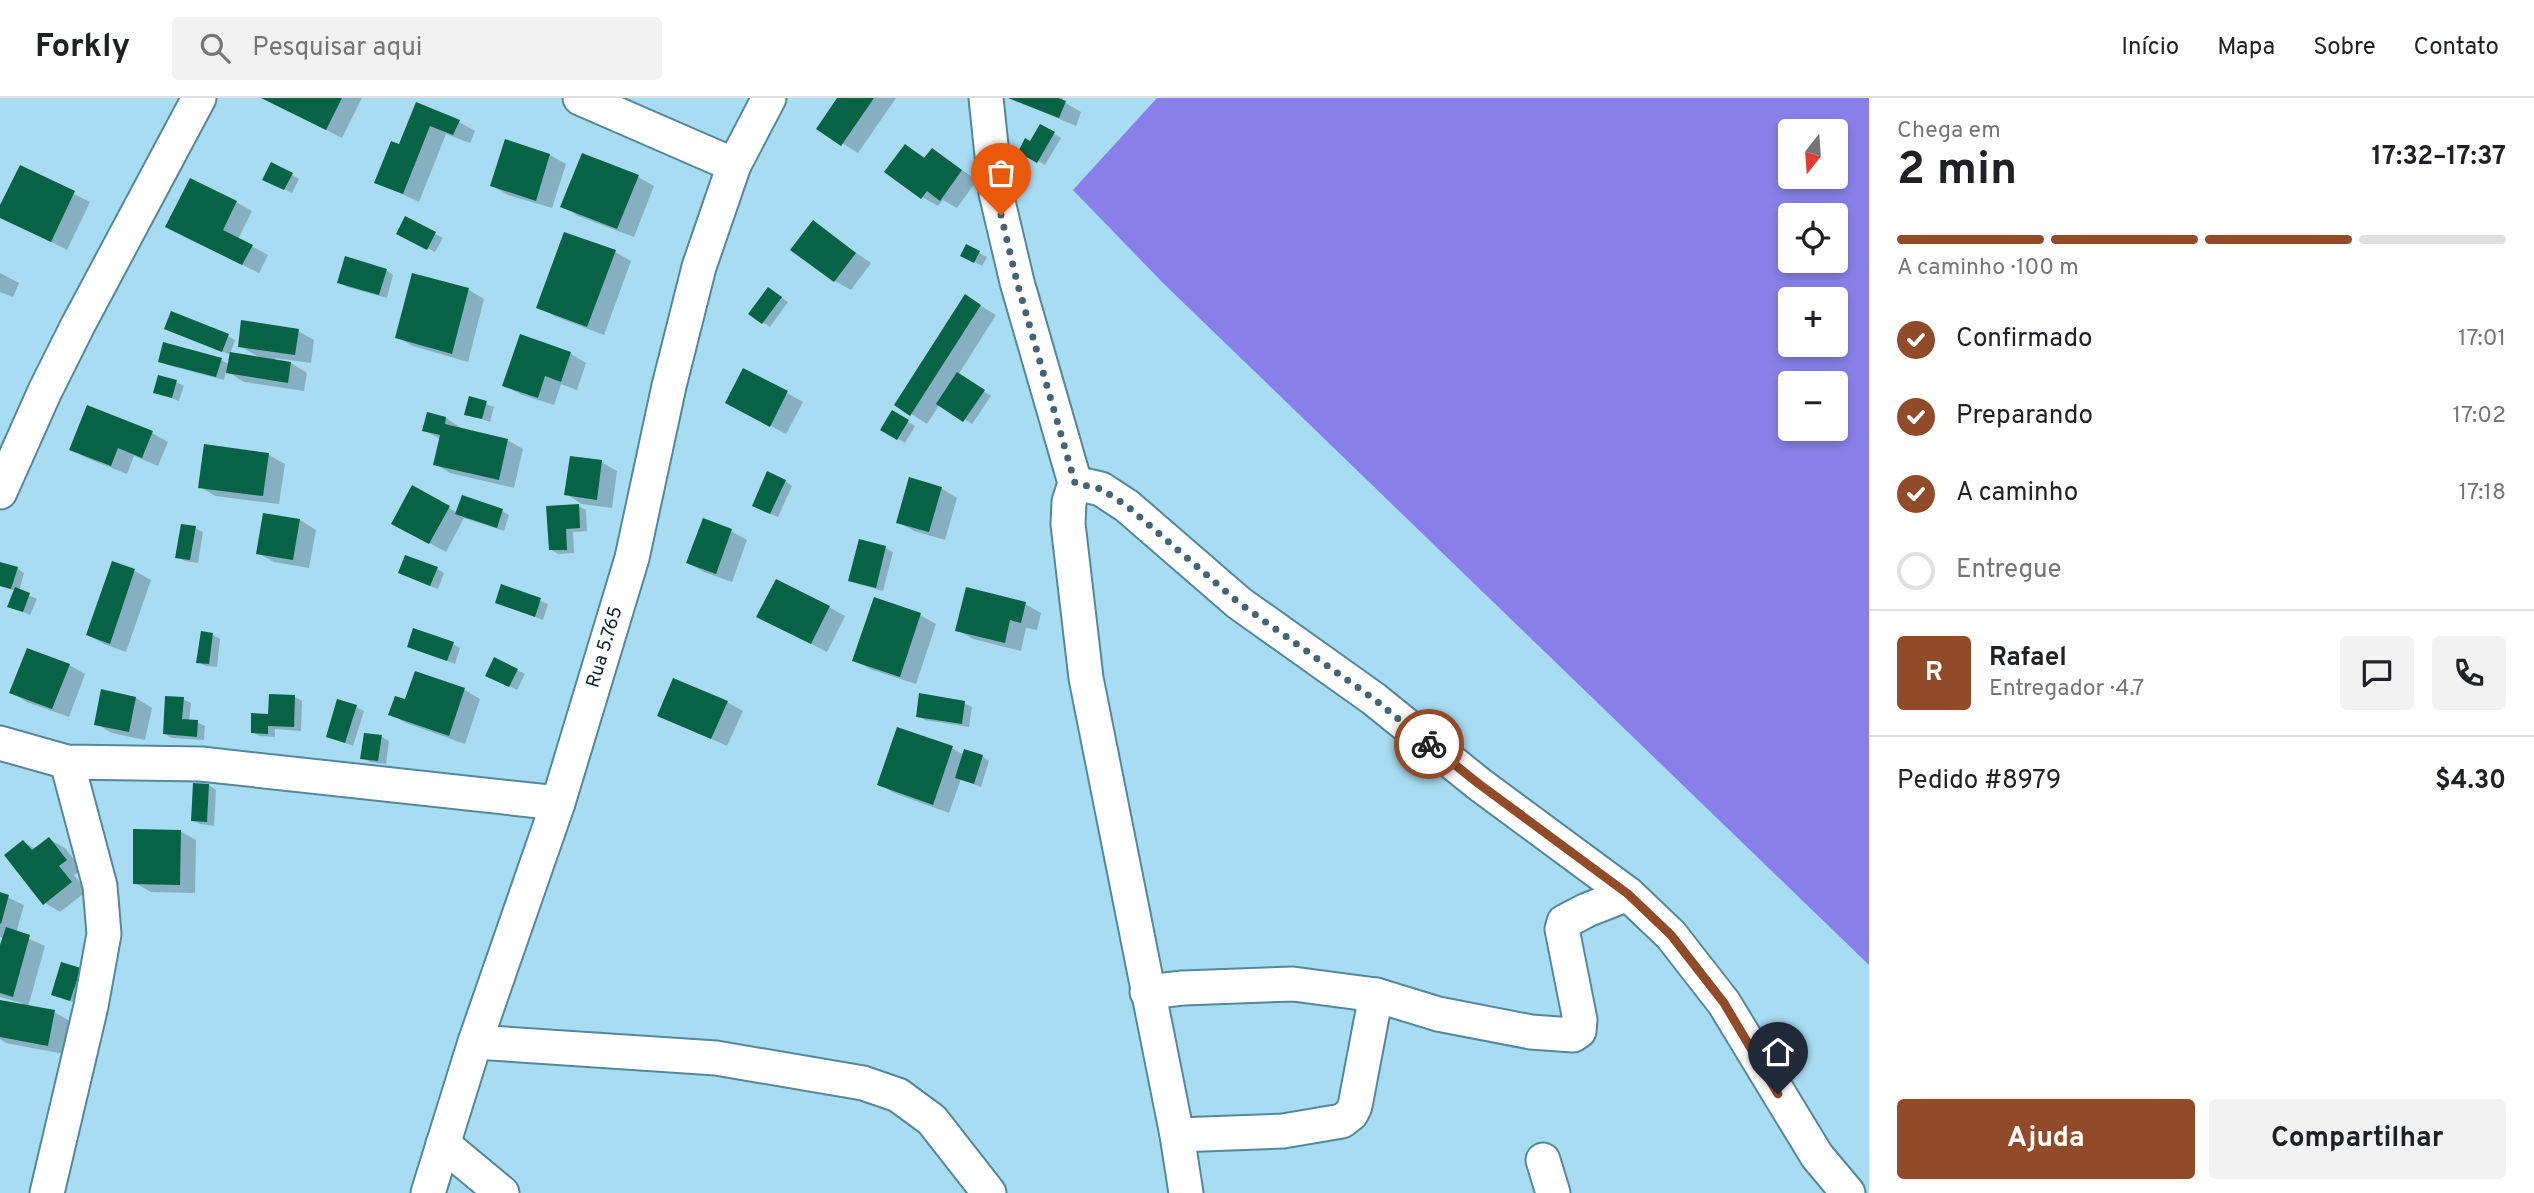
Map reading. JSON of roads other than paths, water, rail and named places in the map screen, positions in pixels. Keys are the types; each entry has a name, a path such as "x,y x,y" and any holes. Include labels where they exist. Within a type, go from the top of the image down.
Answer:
{"street":[{"path":"2,481 67,347 199,98"},
{"path":"580,98 734,165"},
{"name":"Rua 5.765","path":"428,1193 475,1042 558,803 632,558 669,386 699,267 734,165 769,98"},
{"path":"986,98 999,205 1017,282 1075,483 1069,502 1068,524 1086,678 1177,1135 1186,1193"},
{"path":"1075,483 1101,489 1127,506 1239,603 1374,699 1479,784 1628,894 1671,935 1724,1003 1817,1156 1849,1193 1869,1178"},
{"path":"0,743 67,762 201,764 558,803"},
{"path":"47,1193 91,1006 104,934 100,886 67,762"},
{"path":"1147,992 1293,984 1376,995 1438,1014 1531,1032 1573,1035 1579,1031 1580,1020 1562,929 1564,922 1628,894"},
{"path":"1177,1135 1283,1131 1342,1121 1351,1114 1355,1106 1376,995"},
{"path":"475,1042 716,1058 863,1083 898,1095 932,1120 989,1193"},
{"path":"443,1144 502,1193"},
{"path":"1543,1160 1553,1193"}]}
